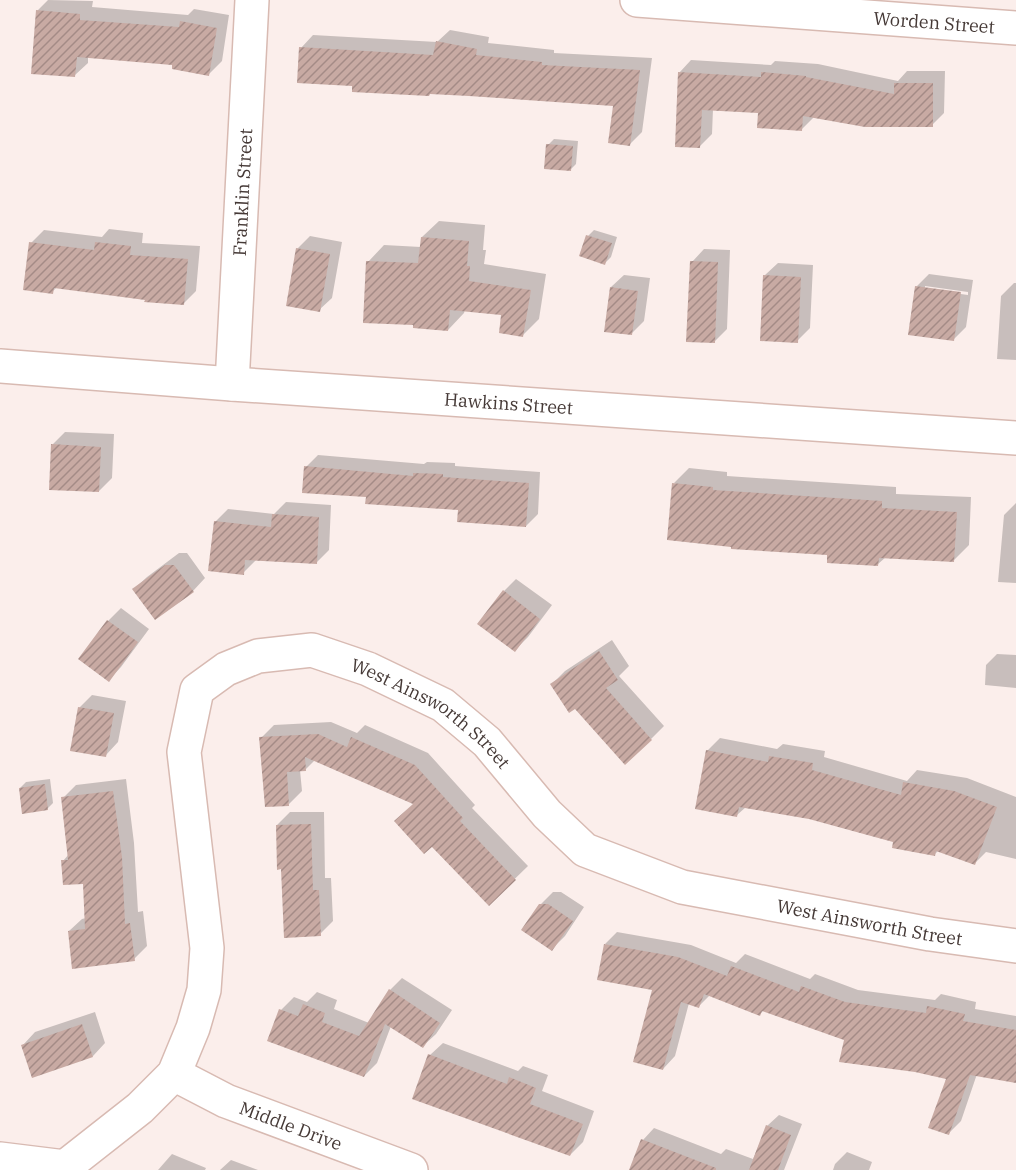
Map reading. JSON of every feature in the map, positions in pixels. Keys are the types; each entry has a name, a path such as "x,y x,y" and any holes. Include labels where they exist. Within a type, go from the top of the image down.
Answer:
{"street":[{"name":"Franklin Street","path":"232,384 252,0"},
{"name":"Worden Street","path":"637,0 1016,28"},
{"name":"Hawkins Street","path":"0,366 1016,438"},
{"name":"West Ainsworth Street","path":"174,1074 193,1028 204,990 207,948 184,752 197,690 226,669 258,656 312,650 368,669 443,705 487,742 547,814 585,850 660,879 682,887 930,934 1016,946"},
{"path":"0,1159 65,1168 140,1108 174,1074"},
{"name":"Middle Drive","path":"174,1074 225,1101 411,1170"}],"building":[{"path":"36,10 80,14 80,20 179,27 180,21 217,28 209,76 172,69 172,65 77,57 75,77 31,74"},
{"path":"436,41 477,49 476,55 542,62 542,65 640,70 630,146 608,143 613,106 469,96 352,92 352,86 297,83 299,47 433,55"},
{"path":"678,72 761,77 761,72 806,76 894,94 894,83 933,83 933,127 865,127 803,116 802,131 757,128 758,113 702,110 700,148 675,147"},
{"path":"546,144 573,146 571,171 544,169"},
{"path":"586,235 612,243 605,265 579,256"},
{"path":"421,237 469,241 467,266 470,266 469,281 531,290 523,337 499,333 501,315 450,310 448,331 413,328 413,325 363,323 366,261 418,263"},
{"path":"29,242 94,250 95,242 131,246 130,255 188,259 184,305 144,302 145,300 54,288 53,294 23,290"},
{"path":"296,248 330,254 320,312 286,306"},
{"path":"690,261 718,262 715,343 686,342"},
{"path":"763,275 801,277 798,343 760,341"},
{"path":"915,286 961,292 954,341 908,335"},
{"path":"610,287 638,291 632,335 604,332"},
{"path":"51,444 101,447 99,492 49,490"},
{"path":"304,466 413,476 413,473 443,474 443,477 529,483 526,527 457,522 458,510 365,504 366,497 302,493"},
{"path":"672,483 713,487 713,490 882,501 882,508 957,512 954,562 879,558 878,566 827,563 827,555 731,549 731,547 667,540"},
{"path":"272,514 319,517 317,564 245,560 244,575 208,571 214,521 271,527"},
{"path":"165,565 174,565 194,592 155,620 132,589"},
{"path":"503,590 540,619 515,652 477,624"},
{"path":"107,620 138,642 109,682 78,659"},
{"path":"599,651 618,680 606,688 652,740 625,765 575,709 569,713 550,684"},
{"path":"78,707 114,713 106,757 70,751"},
{"path":"318,734 347,747 351,737 415,765 463,818 460,821 516,880 489,906 432,847 424,854 394,821 413,804 305,757 306,771 287,772 289,806 265,807 259,737"},
{"path":"706,750 768,762 769,756 813,763 812,770 901,795 903,782 954,791 997,807 975,865 936,851 935,856 892,848 893,842 809,819 739,807 737,817 695,809"},
{"path":"45,784 48,810 22,814 19,788"},
{"path":"113,791 122,857 125,924 130,923 135,961 72,969 68,931 85,929 83,884 63,885 61,860 68,860 61,797"},
{"path":"311,824 313,890 319,890 321,936 284,938 281,869 277,870 276,825"},
{"path":"539,904 548,904 573,921 552,951 521,930"},
{"path":"604,944 678,957 727,976 731,966 799,992 801,986 845,1002 926,1013 927,1006 965,1014 963,1021 1016,1030 1016,1083 970,1075 949,1135 928,1128 946,1079 915,1072 839,1062 844,1040 762,1011 760,1016 704,994 699,1008 681,1002 663,1070 633,1062 652,990 597,980"},
{"path":"389,989 440,1023 423,1048 385,1024 364,1077 267,1041 279,1009 298,1016 303,1004 325,1013 322,1022 359,1036"},
{"path":"82,1024 93,1057 32,1078 21,1045"},
{"path":"428,1054 507,1084 509,1077 536,1088 530,1104 583,1124 570,1156 412,1099"},
{"path":"766,1125 791,1135 778,1170 749,1170"},
{"path":"641,1139 716,1168 716,1170 629,1170"}]}
